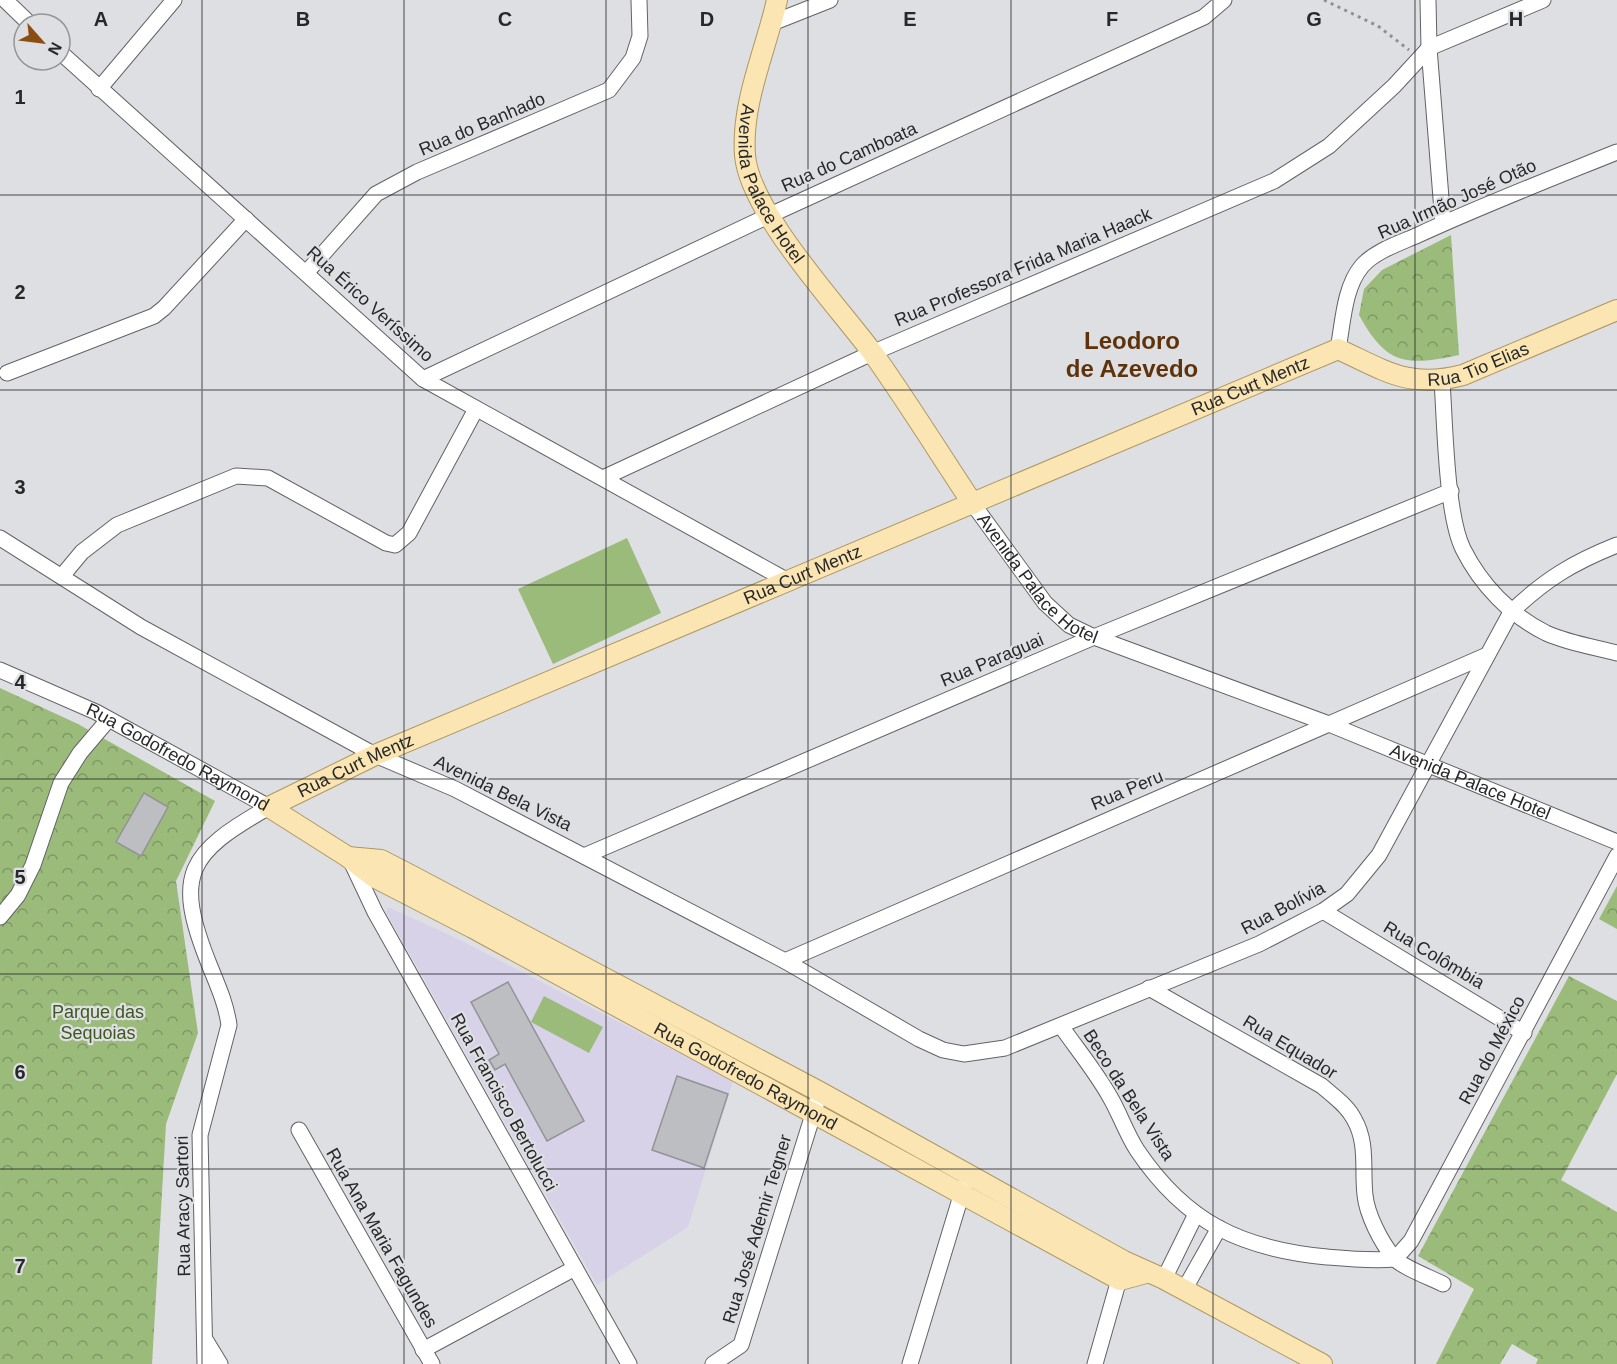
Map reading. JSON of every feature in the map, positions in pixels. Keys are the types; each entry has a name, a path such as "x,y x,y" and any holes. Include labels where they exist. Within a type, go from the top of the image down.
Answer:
{"main road":[{"name":"Avenida Palace Hotel","path":"777,0 751,99 745,156 750,176 768,216 872,353 973,504"},
{"name":"Rua Tio Elias","path":"1338,349 1400,378 1442,381 1463,375 1617,310"},
{"name":"Rua Curt Mentz","path":"269,807 375,755 1338,349"},
{"name":"Rua Godofredo Raymond","path":"269,807 348,856 374,877 814,1112 962,1195 1122,1271 1155,1276 1322,1364"},
{"name":"Rua Godofredo Raymond","path":"348,856 381,861 392,866 820,1092 966,1175 1122,1271"}],"street":[{"path":"5,0 18,12"},
{"path":"99,88 174,0"},
{"name":"Rua do Banhado","path":"306,273 376,194 417,172 587,102 609,90 633,58 640,36 639,0"},
{"path":"772,24 830,0"},
{"name":"Rua do Camboata","path":"423,379 768,216 1204,17 1224,0"},
{"path":"1428,0 1425,53 1443,223"},
{"path":"1425,53 1543,0"},
{"name":"Rua Professora Frida Maria Haack","path":"603,478 872,353 1274,181 1329,146 1425,53"},
{"name":"Rua Érico Veríssimo","path":"72,63 423,379 788,581"},
{"name":"Rua Irmão José Otão","path":"1338,349 1348,298 1363,266 1381,252 1443,223 1617,152"},
{"path":"7,373 154,316 246,219"},
{"path":"1442,381 1451,491 1456,527 1463,549 1487,586 1511,612 1547,633 1617,652"},
{"path":"62,576 82,552 117,525 236,476 268,477 340,519 395,545 409,533 476,409"},
{"name":"Rua Paraguai","path":"584,856 1094,637 1451,491"},
{"name":"Avenida Palace Hotel","path":"973,504 1045,603 1069,625 1094,637 1429,763 1617,842"},
{"name":"Avenida Bela Vista","path":"0,538 141,627 375,755 455,789 785,961 919,1040 944,1050 963,1053"},
{"name":"Rua Bolívia","path":"963,1053 1005,1048 1061,1026 1259,944 1323,911 1347,894 1379,855 1485,656 1511,612 1543,582 1580,560 1617,545"},
{"name":"Rua Peru","path":"785,961 1485,656"},
{"name":"Rua Godofredo Raymond","path":"0,670 108,720 269,807"},
{"path":"0,917 18,896 33,865 61,783 80,753 108,720"},
{"name":"Rua Aracy Sartori","path":"205,1364 200,1136 229,1024 227,1008 199,939 190,907 190,883 213,842 269,807"},
{"name":"Rua Francisco Bertolucci","path":"348,856 375,912 629,1364"},
{"name":"Rua do México","path":"1395,1259 1411,1240 1617,856"},
{"name":"Rua Colômbia","path":"1323,911 1524,1033"},
{"name":"Rua Equador","path":"1149,988 1322,1086 1340,1101 1354,1118 1361,1137 1365,1156 1365,1196 1369,1212 1395,1259"},
{"name":"Beco da Bela Vista","path":"1061,1026 1110,1096 1137,1149 1157,1175 1196,1214 1241,1240 1296,1254 1371,1261 1395,1259"},
{"name":"Rua José Ademir Tegner","path":"713,1364 741,1345 820,1092"},
{"name":"Rua Ana Maria Fagundes","path":"299,1130 432,1364"},
{"path":"910,1364 962,1195 966,1175"},
{"path":"1155,1276 1196,1214"},
{"path":"1184,1290 1219,1228"},
{"path":"1395,1259 1443,1284"},
{"path":"423,1350 575,1268"},
{"path":"1095,1364 1122,1271"},
{"path":"206,1340 220,1364"}],"path":[{"path":"1324,0 1378,26 1425,53"}],"shaded area":[{"path":"388,907 456,938 733,1081 688,1227 597,1285 386,912"}],"green space":[{"path":"1451,235 1459,355 1411,361 1389,353 1369,332 1359,315 1364,289 1382,270"},
{"path":"627,538 661,613 553,664 518,589"},
{"name":"Parque das Sequoias","path":"0,688 78,724 215,801 176,881 198,1033 166,1124 152,1364 0,1364"},
{"path":"1617,886 1617,929 1599,919"},
{"path":"1569,976 1617,1001 1617,1074 1561,1180 1617,1212 1617,1364 1536,1364 1538,1359 1512,1344 1500,1364 1436,1364 1474,1289 1418,1256"},
{"path":"544,996 603,1027 589,1053 531,1022"}],"building":[{"path":"144,793 168,807 141,856 116,842"},
{"path":"508,982 584,1121 547,1141 505,1064 495,1070 489,1060 499,1054 471,1002"},
{"path":"677,1076 728,1094 704,1168 652,1150"}],"district":[{"name":"Leodoro de Azevedo","path":"1132,355"}]}
